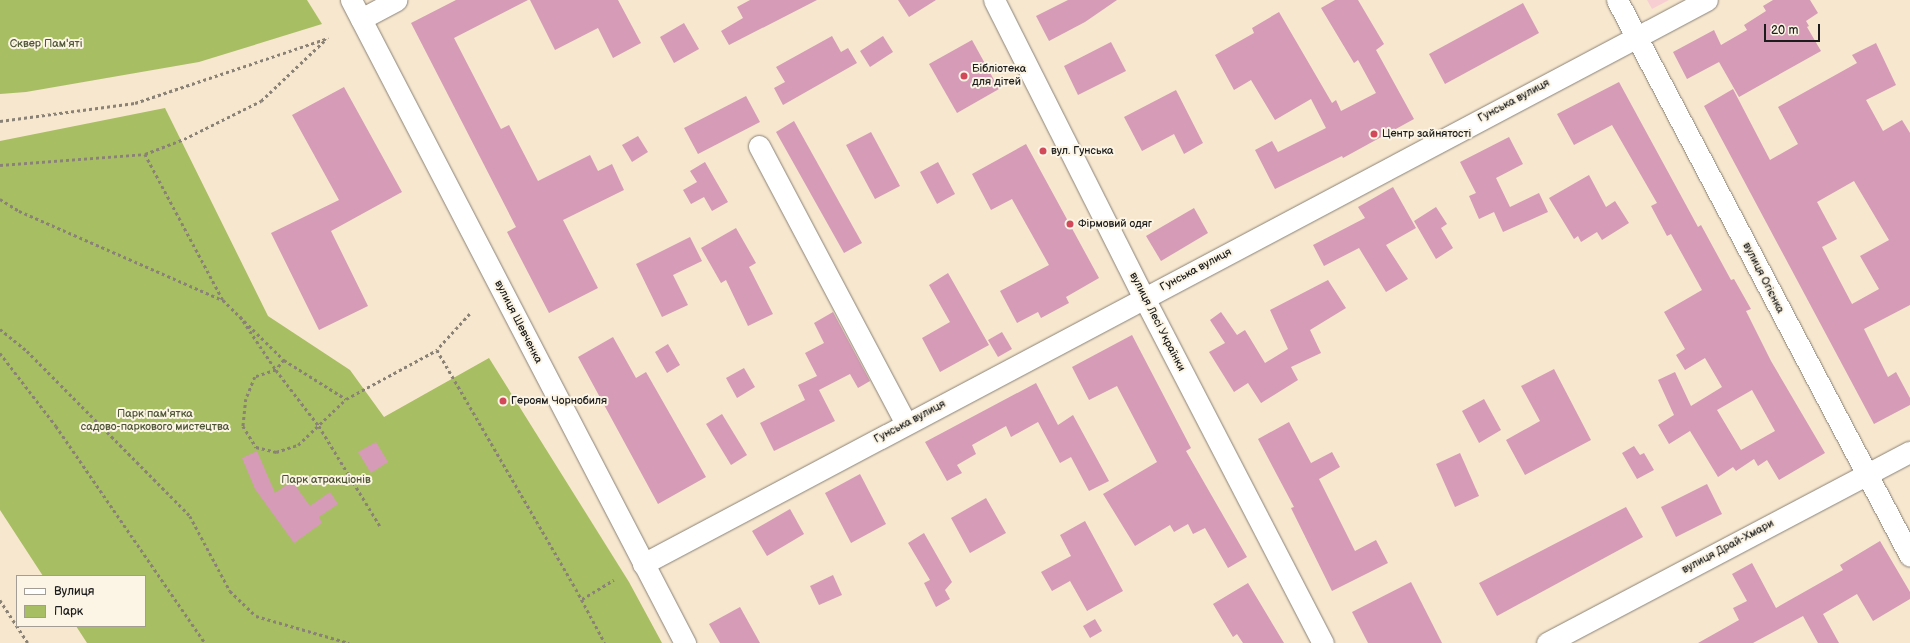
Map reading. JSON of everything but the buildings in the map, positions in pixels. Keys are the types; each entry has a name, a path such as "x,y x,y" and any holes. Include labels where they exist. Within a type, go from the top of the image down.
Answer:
{"street":[{"name":"вулиця Шевченка","path":"351,0 362,18 643,564 686,643"},
{"path":"362,18 396,0"},
{"name":"вулиця Лесі Українки","path":"994,0 1144,298 1323,643"},
{"name":"вулиця Огієнка","path":"1617,0 1910,556"},
{"name":"Гунська вулиця","path":"643,564 1707,0"},
{"path":"759,146 906,424"},
{"name":"вулиця Драй-Хмари","path":"1547,643 1910,452"}],"path":[{"path":"0,121 135,103 328,38 261,102 184,139 145,154 0,165"},
{"path":"145,154 223,300"},
{"path":"0,199 19,211 223,300 236,311 284,360 346,398"},
{"path":"236,311 276,370 319,426 380,526"},
{"path":"284,360 276,370 255,377 246,399 243,426 256,447 276,452 298,445 346,398 437,350 470,314"},
{"path":"0,329 28,351 190,516 230,591 256,616 348,643"},
{"path":"437,350 582,599 605,643"},
{"path":"0,353 56,426 205,643"},
{"path":"582,599 614,580"},
{"path":"0,600 16,625"},
{"path":"18,627 28,643"}],"shaded area":[{"path":"1647,0 1669,0 1652,9"}],"green space":[{"name":"Сквер Пам'яті","path":"0,0 307,0 322,24 199,62 26,92 0,94"},
{"name":"Парк пам'ятка садово-паркового мистецтва","path":"165,108 268,316 350,370 384,417 489,358 629,582 662,643 87,643 77,627 146,627 146,575 42,575 0,510 0,141"}],"place":[{"name":"Бібліотека для дітей","path":"964,76"},
{"name":"Центр зайнятості","path":"1374,134"},
{"name":"вул. Гунська","path":"1043,151"},
{"name":"Фірмовий одяг","path":"1070,224"},
{"name":"Героям Чорнобиля","path":"503,401"}],"park label":[{"name":"Парк атракціонів","path":"326,480"}]}
